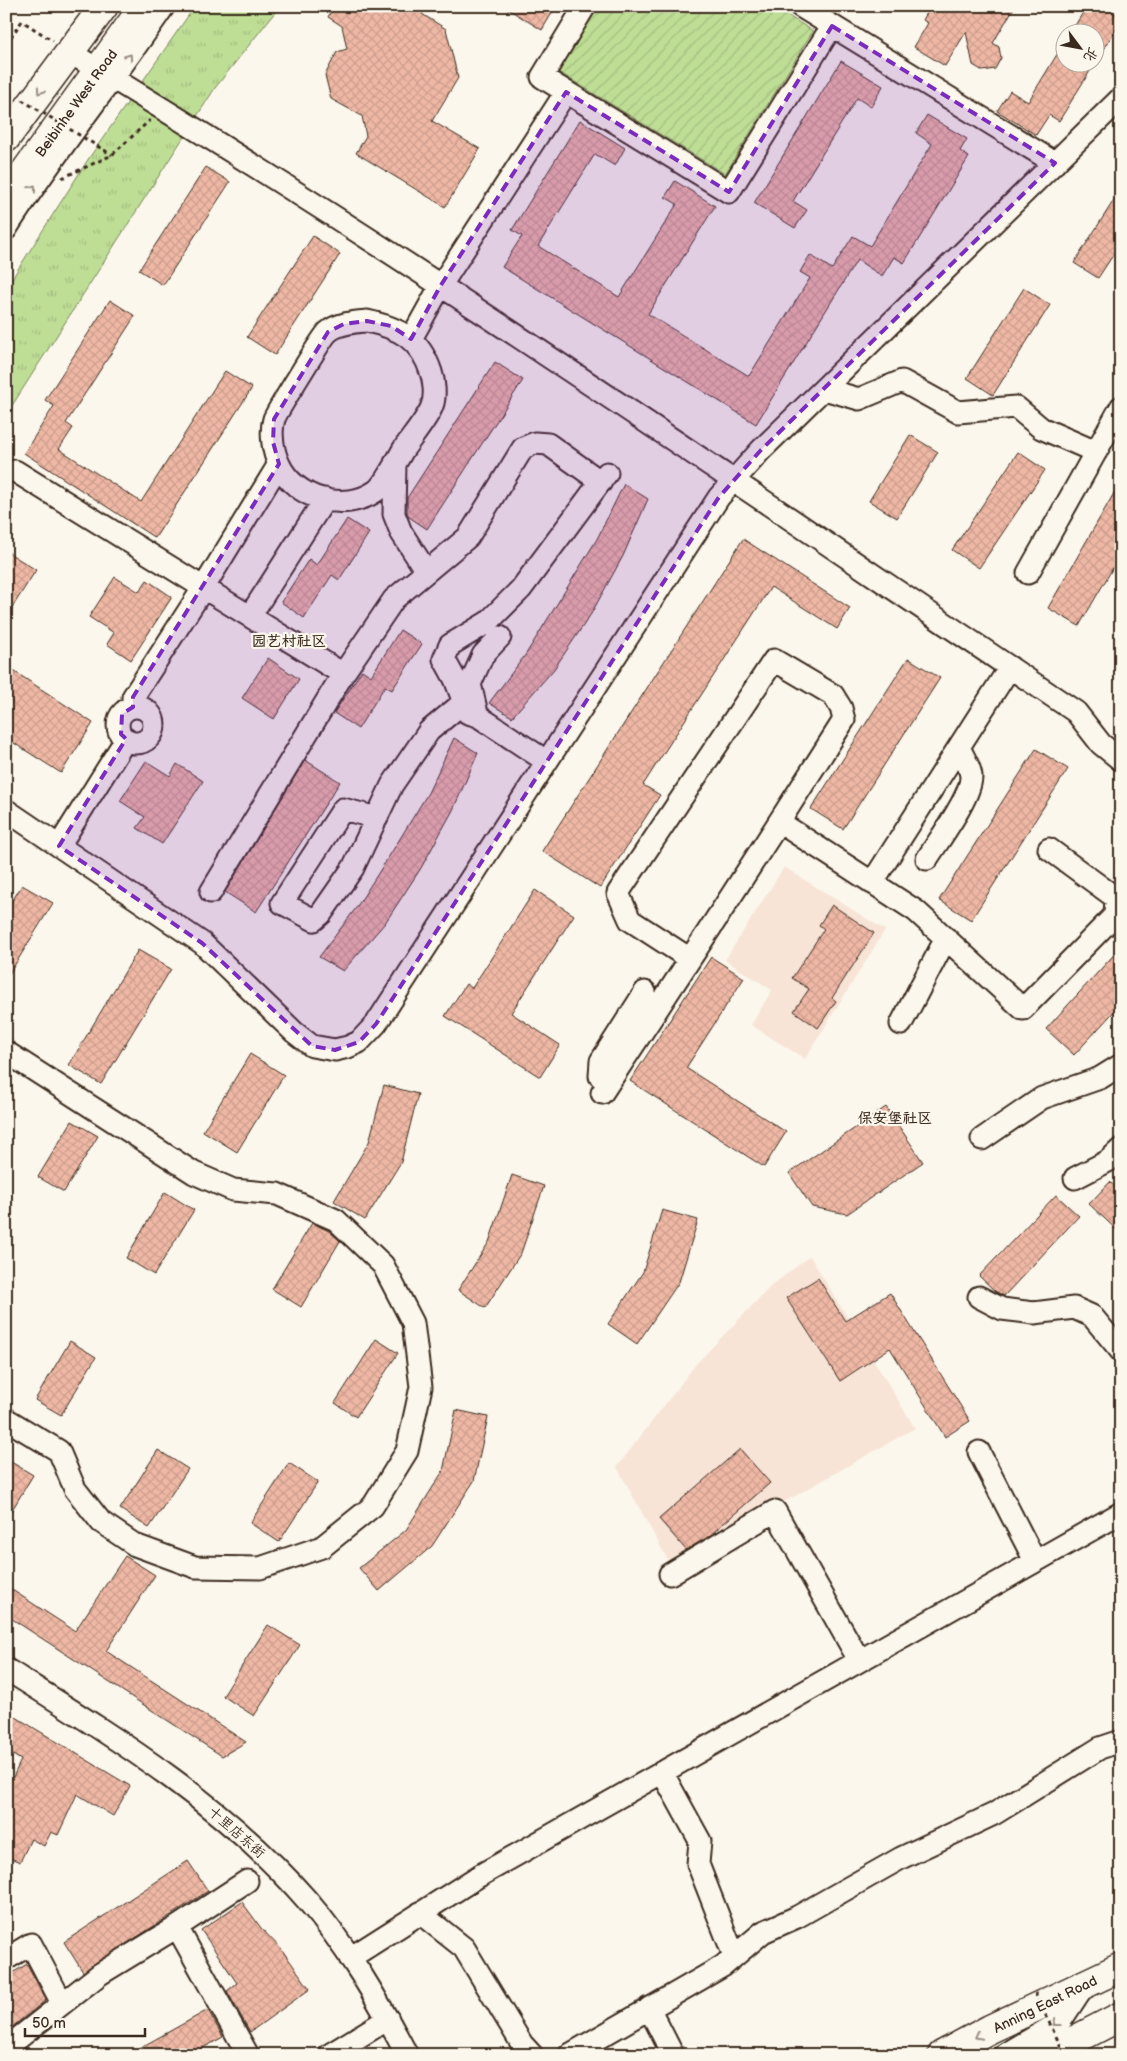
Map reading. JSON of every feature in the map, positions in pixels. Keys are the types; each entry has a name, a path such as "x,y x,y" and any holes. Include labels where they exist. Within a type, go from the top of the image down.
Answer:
{"main road":[{"path":"6,138 104,6"},
{"path":"107,75 96,55 103,22 109,6"},
{"name":"Beibinhe West Road","path":"6,198 107,75 144,6"},
{"name":"Anning East Road","path":"942,2055 990,2029 1121,1967"},
{"path":"1046,2055 1121,2016"}],"street":[{"path":"6,228 107,75 164,6"},
{"path":"585,6 542,77 729,192 832,26"},
{"path":"800,6 1054,163"},
{"path":"69,52 163,108 441,285 1010,667 1076,712 1101,744 1121,760"},
{"path":"411,339 441,285 566,92"},
{"path":"6,810 202,943 294,1032 312,1046 335,1050 359,1042 376,1024 719,497 761,450 1121,98"},
{"path":"367,321 391,326 411,339 426,358 434,381 433,405 377,490 356,500 333,502 311,496 292,483 279,464 273,442 274,419 328,332 344,324 367,321"},
{"path":"824,389 859,399 902,381 958,412 1016,407 1042,428 1096,452"},
{"path":"1028,573 1121,407"},
{"path":"211,892 343,674 394,599 468,537 523,448 535,443 548,444 604,477 521,589 488,622 450,645 444,660 471,709 546,761"},
{"path":"395,463 394,514 401,532 426,571"},
{"path":"133,707 133,697 204,587 279,464"},
{"path":"15,471 343,674"},
{"path":"250,616 325,500"},
{"path":"471,709 470,684 483,655 500,638"},
{"path":"645,992 601,1061 600,1076 605,1089 690,959 779,822 844,720 841,708 833,695 774,660 618,893 630,920 690,959"},
{"path":"872,883 1010,667"},
{"path":"133,707 147,710 152,715 154,728 151,735 140,742 126,739 118,728 122,714 133,707"},
{"path":"377,818 343,809 282,903 314,920 321,914 353,868 377,818 392,785 430,731 471,709"},
{"path":"59,846 126,739"},
{"path":"926,859 965,797 971,780 970,770 959,747"},
{"path":"779,822 916,911 1023,1009 1115,915 1116,898 1049,849"},
{"path":"901,1024 946,938"},
{"path":"6,1052 194,1173 234,1190 277,1194 336,1220 383,1265 413,1323 421,1387 407,1451 373,1506 322,1547 260,1568 196,1567 135,1545 101,1522 75,1489 59,1452 6,1419"},
{"path":"982,1139 1042,1098 1100,1078 1121,1065"},
{"path":"1075,1178 1108,1161 1121,1149"},
{"path":"979,1297 1002,1309 1034,1313 1074,1308 1092,1316 1121,1351"},
{"path":"979,1452 1035,1561"},
{"path":"670,1574 775,1511 859,1660"},
{"path":"350,1958 479,1876 1121,1513"},
{"name":"十里店东街","path":"6,1669 130,1747 182,1784 264,1855 306,1900 350,1958 388,2019 407,2055"},
{"path":"568,2055 723,1966 763,1932 797,1917 901,1858 994,1814 1100,1748 1121,1740"},
{"path":"662,1772 700,1841 698,1864 734,1956"},
{"path":"6,2048 100,1974 247,1881"},
{"path":"420,1913 464,1948 522,2044 532,2055"},
{"path":"177,1927 248,2055"},
{"path":"6,1959 31,1944 62,2003"},
{"path":"1004,2055 1060,2022 1085,1984"},
{"path":"649,2008 673,2055"},
{"path":"329,2055 388,2019"}],"path":[{"path":"6,44 22,22 69,52"},
{"path":"22,100 112,155"},
{"path":"61,179 112,155 163,108"},
{"path":"1035,1993 1065,2055"}],"highlighted area":[{"path":"832,26 1055,163 761,450 719,497 376,1024 359,1042 335,1050 312,1046 202,943 59,846 126,739 121,734 122,714 133,707 133,697 279,464 273,442 274,419 328,332 344,324 367,321 391,326 411,339 441,285 566,92 729,192"}],"shaded area":[{"path":"784,867 885,930 805,1059 751,1025 772,990 725,960"},
{"path":"810,1256 915,1428 671,1566 617,1467 696,1364 771,1286"}],"green space":[{"path":"195,6 280,6 215,88 6,415 6,288 89,158"},
{"path":"597,6 772,6 813,31 725,174 557,71"}],"building":[{"path":"334,6 427,6 422,14 446,29 458,78 432,121 480,149 445,207 356,153 366,136 362,116 331,99 325,75 337,52 347,49 342,26 328,17"},
{"path":"503,6 556,6 542,30"},
{"path":"931,6 1015,6 993,43 999,47 1001,58 995,69 983,71 973,65 966,32 945,66 914,47 928,23 923,20"},
{"path":"1087,6 1116,6 1112,12 1121,17 1121,21 1104,48 1104,22 1077,22"},
{"path":"1054,59 1054,72 1089,72 1059,121 1049,115 1036,135 997,111 1010,91 1028,102"},
{"path":"841,61 883,86 871,107 857,98 793,201 807,210 795,228 754,203"},
{"path":"927,115 967,139 960,151 969,157 904,263 894,257 882,276 857,260 756,424 502,267 522,236 512,230 580,120 625,148 615,166 595,154 538,246 619,297 677,204 665,197 675,181 715,206 648,314 749,376 810,278 800,272 810,255 832,269 853,236 870,246 932,144 916,133"},
{"path":"206,167 230,182 163,285 139,270"},
{"path":"1121,189 1121,243 1098,278 1074,263"},
{"path":"313,236 340,254 275,355 247,337"},
{"path":"1024,288 1050,305 993,395 967,378"},
{"path":"110,300 135,316 66,423 73,428 59,449 141,502 225,371 252,388 155,538 24,453 54,406 45,400"},
{"path":"495,362 523,380 427,529 409,517 407,498"},
{"path":"910,435 938,452 897,518 869,501"},
{"path":"1018,452 1045,470 979,568 952,550"},
{"path":"1121,481 1121,554 1079,626 1048,608"},
{"path":"624,484 648,499 623,556 591,614 554,669 512,717 489,703 526,654 562,596 597,539"},
{"path":"347,519 369,533 339,580 332,575 304,618 281,602 309,559 317,565"},
{"path":"743,539 850,608 837,629 771,587 643,785 660,795 600,888 542,851"},
{"path":"6,551 36,570 6,617"},
{"path":"115,577 139,592 147,580 172,597 131,660 107,644 114,633 89,617"},
{"path":"400,630 422,644 392,690 385,686 358,729 334,713 362,670 371,676"},
{"path":"268,658 299,679 274,719 242,698"},
{"path":"908,658 940,678 843,829 811,809"},
{"path":"6,666 93,723 61,773 6,738"},
{"path":"454,738 478,753 453,810 421,868 385,923 343,971 319,957 356,908 393,850 428,793"},
{"path":"1036,749 1068,769 971,920 939,900"},
{"path":"305,760 340,782 256,912 225,892"},
{"path":"146,761 170,776 177,764 203,781 162,844 137,828 145,817 120,801"},
{"path":"22,885 53,903 6,979 6,911"},
{"path":"535,890 574,915 511,1013 560,1045 540,1077 445,1016 466,984 472,988"},
{"path":"832,905 874,933 832,998 836,1001 818,1028 794,1011 809,989 792,978 824,929 819,925"},
{"path":"1121,947 1121,1004 1074,1055 1046,1029"},
{"path":"138,950 171,969 101,1084 69,1065"},
{"path":"711,957 744,978 686,1068 786,1132 764,1167 630,1081"},
{"path":"250,1054 284,1075 237,1152 203,1131"},
{"path":"384,1085 418,1094 401,1162 365,1220 334,1201 369,1142"},
{"path":"886,1107 923,1162 847,1214 812,1207 789,1173"},
{"path":"72,1121 98,1136 64,1192 38,1177"},
{"path":"512,1175 544,1186 521,1253 485,1308 458,1290 489,1242"},
{"path":"1110,1182 1121,1192 1121,1234 1089,1204"},
{"path":"165,1192 194,1210 154,1275 126,1258"},
{"path":"1056,1195 1079,1216 1004,1296 995,1291 979,1276"},
{"path":"662,1210 698,1220 679,1282 637,1344 608,1324 643,1272"},
{"path":"312,1223 329,1231 340,1241 301,1307 272,1289"},
{"path":"818,1278 845,1321 890,1293 970,1421 945,1437 890,1348 840,1381 786,1298"},
{"path":"376,1339 398,1353 356,1417 335,1403"},
{"path":"70,1341 96,1357 61,1415 35,1400"},
{"path":"456,1410 488,1417 474,1481 432,1546 379,1591 359,1568 406,1530 443,1471"},
{"path":"740,1449 770,1483 708,1537 686,1550 659,1519"},
{"path":"158,1450 188,1469 149,1528 120,1509"},
{"path":"6,1459 33,1475 6,1520"},
{"path":"289,1463 318,1482 279,1542 250,1523"},
{"path":"125,1556 155,1575 106,1651 246,1742 222,1756 6,1615 6,1586 75,1631"},
{"path":"268,1625 300,1645 254,1716 223,1696"},
{"path":"6,1711 130,1786 113,1816 77,1794 58,1835 51,1832 44,1846 31,1839 20,1862 6,1856 6,1792 21,1760 6,1751"},
{"path":"188,1861 208,1891 83,1972 64,1942"},
{"path":"242,1902 261,1928 282,1950 310,1989 250,2032 227,1991 237,1983 201,1930"},
{"path":"27,1964 46,2000 6,2032 6,1977"},
{"path":"208,2010 223,2037 190,2055 127,2055"}],"district":[{"name":"园艺村社区","path":"289,641"},
{"name":"保安堡社区","path":"895,1118"}]}
